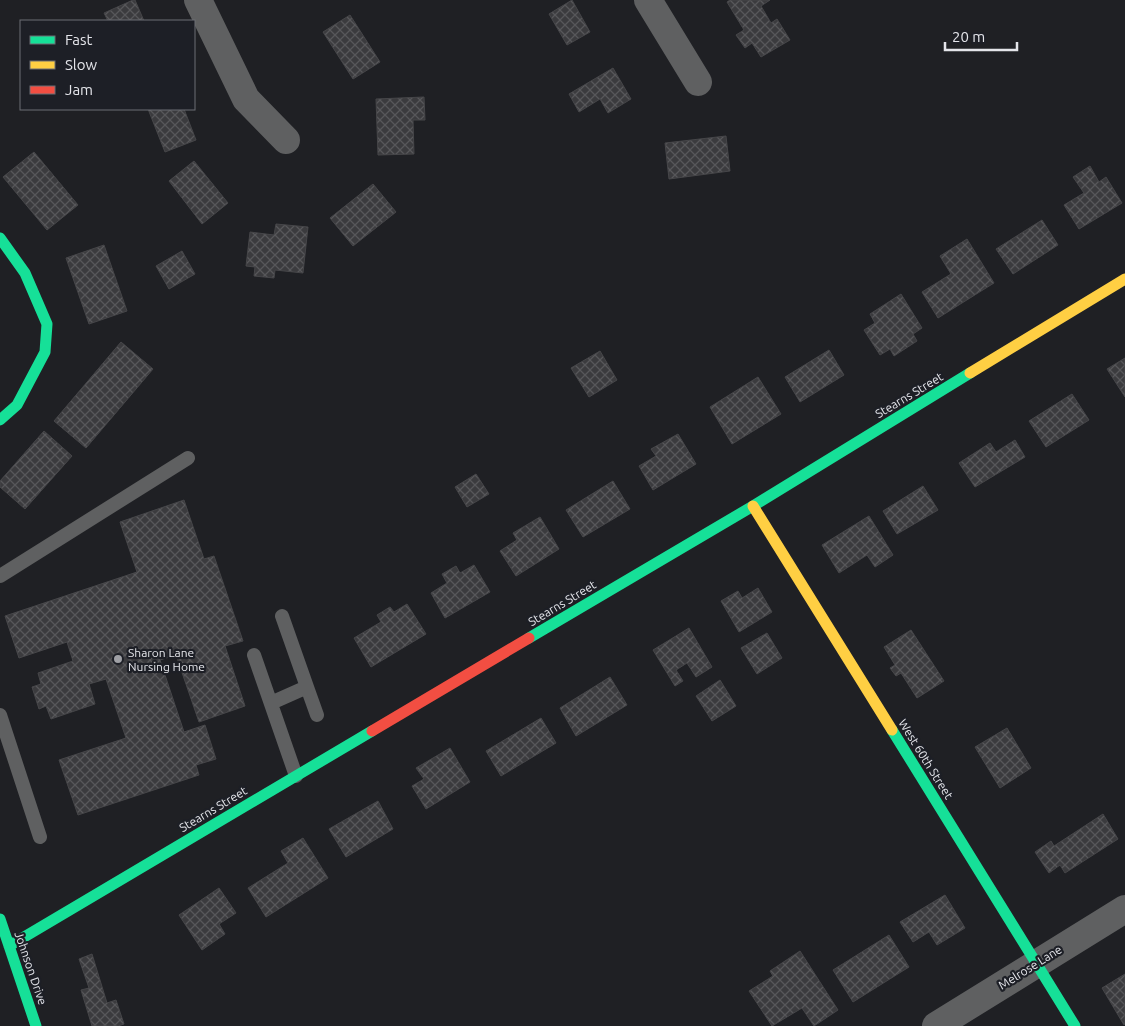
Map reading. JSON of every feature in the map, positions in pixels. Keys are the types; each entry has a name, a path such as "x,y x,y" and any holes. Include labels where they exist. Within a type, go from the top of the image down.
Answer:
{"street":[{"path":"198,0 246,99 286,140"},
{"path":"648,0 698,82"},
{"path":"0,238 25,273 47,324 45,352 17,405 0,420"},
{"name":"Stearns Street","path":"4,948 753,506 1125,279"},
{"name":"West 60th Street","path":"753,506 1075,1026"},
{"name":"Melrose Lane","path":"936,1026 1125,909"},
{"name":"Johnson Drive","path":"0,919 4,948 36,1026"}],"lane":[{"path":"0,576 188,458"},
{"path":"282,616 317,715"},
{"path":"254,655 296,776"},
{"path":"271,703 307,687"},
{"path":"0,715 40,837"}],"building":[{"path":"135,0 144,20 108,20 104,13"},
{"path":"572,0 590,32 567,45 549,14"},
{"path":"730,0 770,0 761,6 771,23 777,19 790,40 761,57 752,43 745,48 736,35 744,30 727,2"},
{"path":"350,15 380,62 353,79 323,32"},
{"path":"613,68 631,99 608,113 600,99 579,112 569,94"},
{"path":"424,97 425,120 413,120 414,154 378,155 376,99"},
{"path":"148,110 184,110 196,140 165,152"},
{"path":"726,136 730,171 669,179 665,143"},
{"path":"34,152 78,205 47,230 3,177"},
{"path":"194,161 228,203 202,224 169,181"},
{"path":"1090,166 1099,182 1106,177 1122,203 1079,229 1064,205 1084,193 1073,177"},
{"path":"373,184 396,212 353,246 330,218"},
{"path":"1042,220 1058,245 1013,274 996,249"},
{"path":"276,224 308,227 303,273 275,270 274,278 254,276 255,267 246,266 250,232 274,235"},
{"path":"967,239 994,283 938,318 922,292 951,274 940,256"},
{"path":"104,245 127,311 89,324 66,258"},
{"path":"182,251 195,274 169,289 156,266"},
{"path":"901,294 922,328 913,334 917,341 894,356 890,349 880,355 864,330 875,323 870,314"},
{"path":"121,342 153,369 86,448 54,421"},
{"path":"829,350 844,375 800,402 785,377"},
{"path":"600,351 617,380 589,397 571,368"},
{"path":"1125,358 1125,397 1107,369"},
{"path":"758,377 781,414 732,444 710,407"},
{"path":"1072,394 1089,420 1046,447 1029,421"},
{"path":"44,431 72,456 25,509 0,487 0,481"},
{"path":"678,434 696,464 653,490 639,466 656,456 651,449"},
{"path":"1015,440 1025,457 975,487 959,463 990,443 996,452"},
{"path":"476,474 489,494 467,507 455,487"},
{"path":"613,481 630,509 583,537 566,510"},
{"path":"923,486 938,510 897,534 883,511"},
{"name":"Sharon Lane Nursing Home","path":"184,500 204,559 214,556 243,641 225,646 245,706 199,722 176,655 160,660 184,732 205,725 216,759 196,765 199,775 78,815 59,760 126,738 106,679 89,684 95,704 51,719 46,706 39,709 32,687 41,684 38,673 73,661 67,642 19,658 5,616 137,572 120,522"},
{"path":"869,516 893,555 875,567 867,555 839,573 822,545"},
{"path":"540,517 559,549 516,576 500,551 517,540 513,533"},
{"path":"474,565 490,592 445,618 431,593 447,583 442,574 456,566 460,573"},
{"path":"758,588 772,612 739,632 721,601 738,591 742,598"},
{"path":"407,604 426,634 371,667 354,638 381,622 377,615 390,607 394,612"},
{"path":"689,628 712,667 696,677 687,663 676,670 683,681 675,686 653,650"},
{"path":"911,630 944,681 917,698 901,673 896,676 890,668 895,665 884,647"},
{"path":"767,633 782,658 757,674 741,648"},
{"path":"610,677 627,705 576,736 560,708"},
{"path":"720,680 736,706 712,721 696,696"},
{"path":"541,718 556,743 501,776 486,751"},
{"path":"1007,728 1031,768 1000,788 975,747"},
{"path":"450,748 470,782 426,809 412,786 424,779 416,768"},
{"path":"378,801 393,829 346,857 329,829"},
{"path":"1103,814 1118,839 1065,873 1060,865 1049,873 1035,852 1051,841 1054,846"},
{"path":"303,838 328,878 266,917 248,888 288,863 281,851"},
{"path":"219,888 236,913 219,924 225,934 202,950 179,915"},
{"path":"945,895 965,928 937,945 929,932 913,942 900,922"},
{"path":"889,935 909,967 853,1002 833,970"},
{"path":"800,951 838,1010 814,1026 802,1008 772,1026 749,991 773,976 770,971"},
{"path":"92,954 107,1003 116,1000 124,1024 118,1026 92,1026 81,990 89,988 79,959"},
{"path":"1125,974 1125,1024 1124,1025 1102,988"}],"traffic: fast":[{"path":"0,238 25,273 47,324 45,352 17,405 0,420"},
{"path":"529,638 753,506 970,373"},
{"path":"892,730 1075,1026"},
{"path":"9,946 372,731"},
{"path":"0,919 36,1026"}],"traffic: slow":[{"path":"970,373 1125,279"},
{"path":"753,506 892,730"}],"traffic: jam":[{"path":"372,731 529,638"}],"place":[{"name":"Sharon Lane Nursing Home","path":"118,659"}]}
